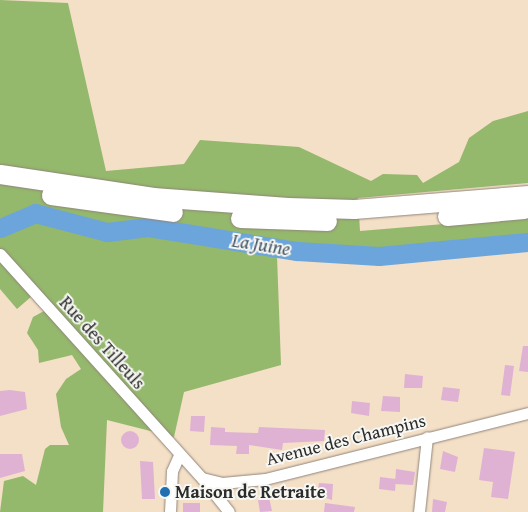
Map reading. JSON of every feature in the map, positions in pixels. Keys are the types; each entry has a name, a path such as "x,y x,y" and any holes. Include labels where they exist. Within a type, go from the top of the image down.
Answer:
{"main road":[{"path":"0,174 153,197 288,207 354,209 528,195"},
{"path":"0,187 145,209 288,221 528,208"}],"street":[{"name":"Rue des Tilleuls","path":"0,254 179,455"},
{"name":"Avenue des Champins","path":"202,478 222,482 265,479 528,413"},
{"path":"419,512 427,437"},
{"path":"170,512 172,471 179,455 202,478 229,512"}],"green space":[{"path":"0,0 68,3 106,171 184,164 200,140 299,147 371,181 383,174 417,175 423,183 459,162 469,138 493,121 528,111 528,183 358,198 360,231 528,217 528,249 361,261 277,256 281,365 184,392 174,437 107,420 103,512 0,512 4,481 23,476 36,485 45,449 50,445 69,445 61,427 56,394 66,379 81,369 72,355 39,363 38,350 27,333 33,317 44,311 32,296 17,309 0,289"}],"building":[{"path":"523,346 528,346 528,372 519,371"},
{"path":"505,365 514,366 510,396 501,395"},
{"path":"405,374 423,376 422,388 404,388"},
{"path":"443,387 460,389 458,402 441,400"},
{"path":"0,391 25,392 27,409 0,416"},
{"path":"383,396 400,397 400,412 381,411"},
{"path":"352,401 370,403 369,416 351,413"},
{"path":"191,416 205,416 204,432 190,431"},
{"path":"211,427 225,428 225,432 258,433 259,427 325,430 324,441 283,443 282,450 249,445 249,454 236,454 237,446 210,445"},
{"path":"130,431 136,434 139,440 136,446 130,449 124,446 121,440 124,434"},
{"path":"484,448 515,452 508,499 491,497 493,482 479,480"},
{"path":"443,451 458,457 455,472 440,469"},
{"path":"0,454 22,454 25,471 0,478"},
{"path":"140,461 153,462 155,499 142,499"},
{"path":"396,469 415,472 413,485 395,484"},
{"path":"380,477 396,479 395,491 379,489"},
{"path":"319,483 333,484 332,500 317,495"},
{"path":"269,497 272,511 260,512 258,500"},
{"path":"433,499 447,502 445,512 432,512"},
{"path":"183,503 200,503 200,512 183,512"},
{"path":"325,503 355,507 354,512 324,512"}],"waterway":[{"name":"La Juine","path":"0,228 35,213 107,232 148,227 297,251 379,256 528,242"}],"place":[{"name":"Maison de Retraite","path":"165,492"}]}
